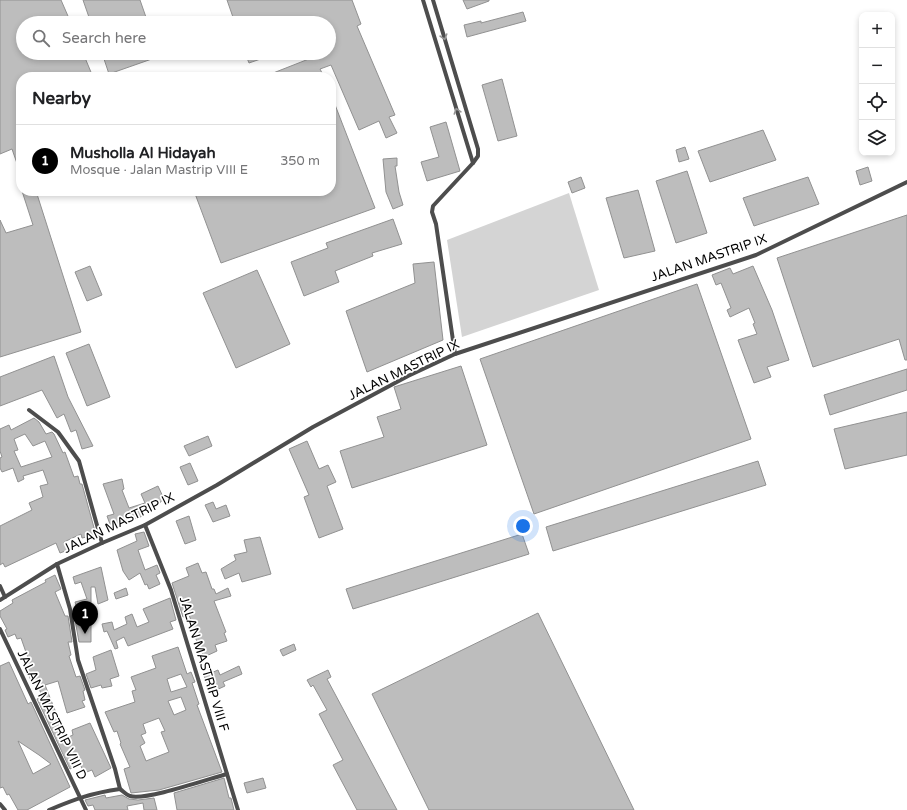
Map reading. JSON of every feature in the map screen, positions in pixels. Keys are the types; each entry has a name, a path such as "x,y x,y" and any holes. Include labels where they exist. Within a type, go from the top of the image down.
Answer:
{"street":[{"path":"423,0 473,163"},
{"path":"433,0 478,149 478,156 473,163 436,201 432,212 455,354"},
{"name":"JALAN MASTRIP IX","path":"0,600 57,564 145,525 217,485 313,427 408,376 455,354 756,255 907,182"},
{"path":"29,410 58,432 79,461 102,543"},
{"name":"JALAN MASTRIP VIII F","path":"145,525 171,590 238,810"},
{"path":"57,564 70,609 78,660 115,769 120,789 130,796 136,796 163,792 227,774"},
{"path":"0,586 5,597"},
{"name":"JALAN MASTRIP VIII D","path":"0,629 86,810"},
{"path":"49,810 80,796 120,789"},
{"path":"0,804 4,810"}],"shaded area":[{"path":"569,193 599,290 462,337 447,240"}],"building":[{"path":"0,0 61,0 68,16 16,16 16,60 86,60 91,72 16,72 16,160 12,149 0,154"},
{"path":"83,0 140,0 146,16 89,16"},
{"path":"227,0 352,0 361,24 357,26 395,115 389,117 397,133 386,138 379,121 359,130 336,77 336,72 334,72 331,65 320,69 322,72 276,72 306,60 336,60 336,16 233,16"},
{"path":"463,0 489,0 489,1 467,9"},
{"path":"523,12 526,21 467,37 464,25 481,21 481,23"},
{"path":"104,60 149,60 115,72 108,72"},
{"path":"248,60 258,60 249,63"},
{"path":"502,79 517,136 498,141 482,85"},
{"path":"336,107 375,208 221,263 196,196 336,196"},
{"path":"446,122 460,171 427,181 421,162 439,157 430,127"},
{"path":"763,130 776,160 710,182 698,151"},
{"path":"685,147 689,159 679,162 676,150"},
{"path":"397,158 397,166 395,166 399,192 403,205 393,209 386,192 383,159"},
{"path":"868,167 872,181 860,185 856,171"},
{"path":"687,171 707,233 676,243 656,181"},
{"path":"581,177 585,188 572,193 568,182"},
{"path":"808,177 819,204 754,226 743,198"},
{"path":"638,190 655,251 624,258 606,198"},
{"path":"24,196 38,196 81,332 0,357 0,220 6,233 33,225"},
{"path":"907,215 907,360 905,360 899,339 813,367 777,258"},
{"path":"393,219 402,244 372,253 373,256 335,271 339,282 304,296 291,262 328,248 326,243"},
{"path":"434,262 443,340 367,372 346,311 415,283 413,264"},
{"path":"90,266 102,295 87,301 75,272"},
{"path":"753,266 772,310 789,360 767,367 771,377 754,383 738,340 757,334 753,324 755,323 749,308 730,317 727,310 731,308 721,283 716,285 712,275 730,268 733,274"},
{"path":"257,270 290,344 236,368 203,293"},
{"path":"697,284 751,439 534,514 480,359"},
{"path":"89,344 110,397 87,406 66,353"},
{"path":"54,356 68,397 93,446 82,449 76,430 71,432 64,414 57,418 42,390 0,406 0,377"},
{"path":"461,366 487,445 352,488 340,451 384,437 377,417 401,409 394,387"},
{"path":"907,369 907,390 830,415 824,395"},
{"path":"907,412 907,455 845,469 834,429"},
{"path":"34,418 39,422 46,434 52,432 54,434 63,453 65,452 74,477 78,476 80,484 82,484 96,535 82,538 81,534 64,542 68,550 60,553 56,543 5,567 3,563 0,565 0,526 32,510 29,503 43,497 40,486 48,484 43,470 23,476 24,479 18,482 13,468 2,472 0,468 0,458 2,457 0,451 0,429 9,425 11,430","holes":["25,434 33,446 45,441 52,457 21,467 14,451 18,450 14,439"]},
{"path":"208,436 212,446 189,456 184,446"},
{"path":"307,441 319,469 328,465 336,482 327,486 343,529 319,538 304,497 309,495 289,449"},
{"path":"758,461 766,485 553,551 546,527"},
{"path":"190,463 198,481 188,485 180,467"},
{"path":"122,479 124,489 122,490 129,508 145,503 141,494 158,486 164,499 142,512 143,516 111,527 107,516 114,514 103,484"},
{"path":"213,502 216,509 226,505 230,516 213,522 205,505"},
{"path":"189,516 196,540 185,544 176,521"},
{"path":"144,532 149,546 138,550 145,570 157,565 160,573 156,575 160,584 149,589 147,584 145,585 140,573 129,580 123,571 117,550 137,541 135,534"},
{"path":"522,534 529,554 353,609 346,589"},
{"path":"260,537 271,574 242,582 239,573 225,579 221,569 236,560 234,555 247,552 244,540"},
{"path":"198,563 202,573 206,572 212,589 214,589 216,594 228,588 231,596 214,601 226,632 224,633 227,641 215,645 217,651 204,657 195,637 197,636 189,615 183,617 172,583 189,576 186,568"},
{"path":"101,567 108,600 98,604 95,587 91,587 91,642 79,642 74,614 78,612 75,602 87,599 81,582 75,584 73,577"},
{"path":"55,575 61,589 55,592 65,616 68,616 72,642 68,642 71,655 69,656 76,677 80,676 85,690 83,691 85,700 82,701 85,707 67,713 58,681 45,685 66,738 73,735 72,730 90,723 111,768 95,777 92,770 84,773 80,764 70,769 37,699 42,697 36,679 31,681 24,660 28,658 21,638 17,639 15,634 8,637 5,630 7,629 0,616 0,611 13,603 12,600 46,582 45,580"},
{"path":"126,588 128,595 116,599 114,593"},
{"path":"170,598 176,620 170,622 173,629 128,646 124,637 116,641 118,648 115,649 107,631 104,632 102,624 112,622 114,630 127,624 125,617 132,614 137,627 149,622 143,609"},
{"path":"538,613 634,810 429,810 372,694"},
{"path":"294,644 296,650 283,656 280,650"},
{"path":"178,647 187,674 191,672 195,682 192,683 199,704 197,705 222,772 159,790 131,793 124,769 130,767 120,744 117,731 114,732 105,712 135,702 132,691 136,690 131,677 156,668 152,656","holes":["181,674 187,687 171,692 167,679","181,697 186,710 174,715 168,701","159,718 165,731 161,732 169,752 146,761 140,746 145,743 141,735 146,733 143,724"]},
{"path":"111,650 119,676 110,679 112,686 102,688 101,685 91,688 86,674 96,670 93,657"},
{"path":"9,662 28,704 31,702 70,787 27,810 18,810 9,794 7,795 3,787 0,788 0,666","holes":["18,741 51,764 33,774"]},
{"path":"239,666 242,674 223,682 225,686 212,692 204,676 218,670 220,675"},
{"path":"328,670 331,677 327,679 397,810 357,810 333,765 343,760 319,714 327,710 313,685 311,687 307,680"},
{"path":"224,778 234,810 177,810 174,793"},
{"path":"263,778 266,788 247,793 244,783"},
{"path":"105,795 106,798 122,795 129,799 138,800 154,798 157,810 144,810 143,803 127,806 128,810 95,810 93,805 88,806 85,800"}],"place":[{"name":"Musholla Al Hidayah","path":"85,634"}]}
